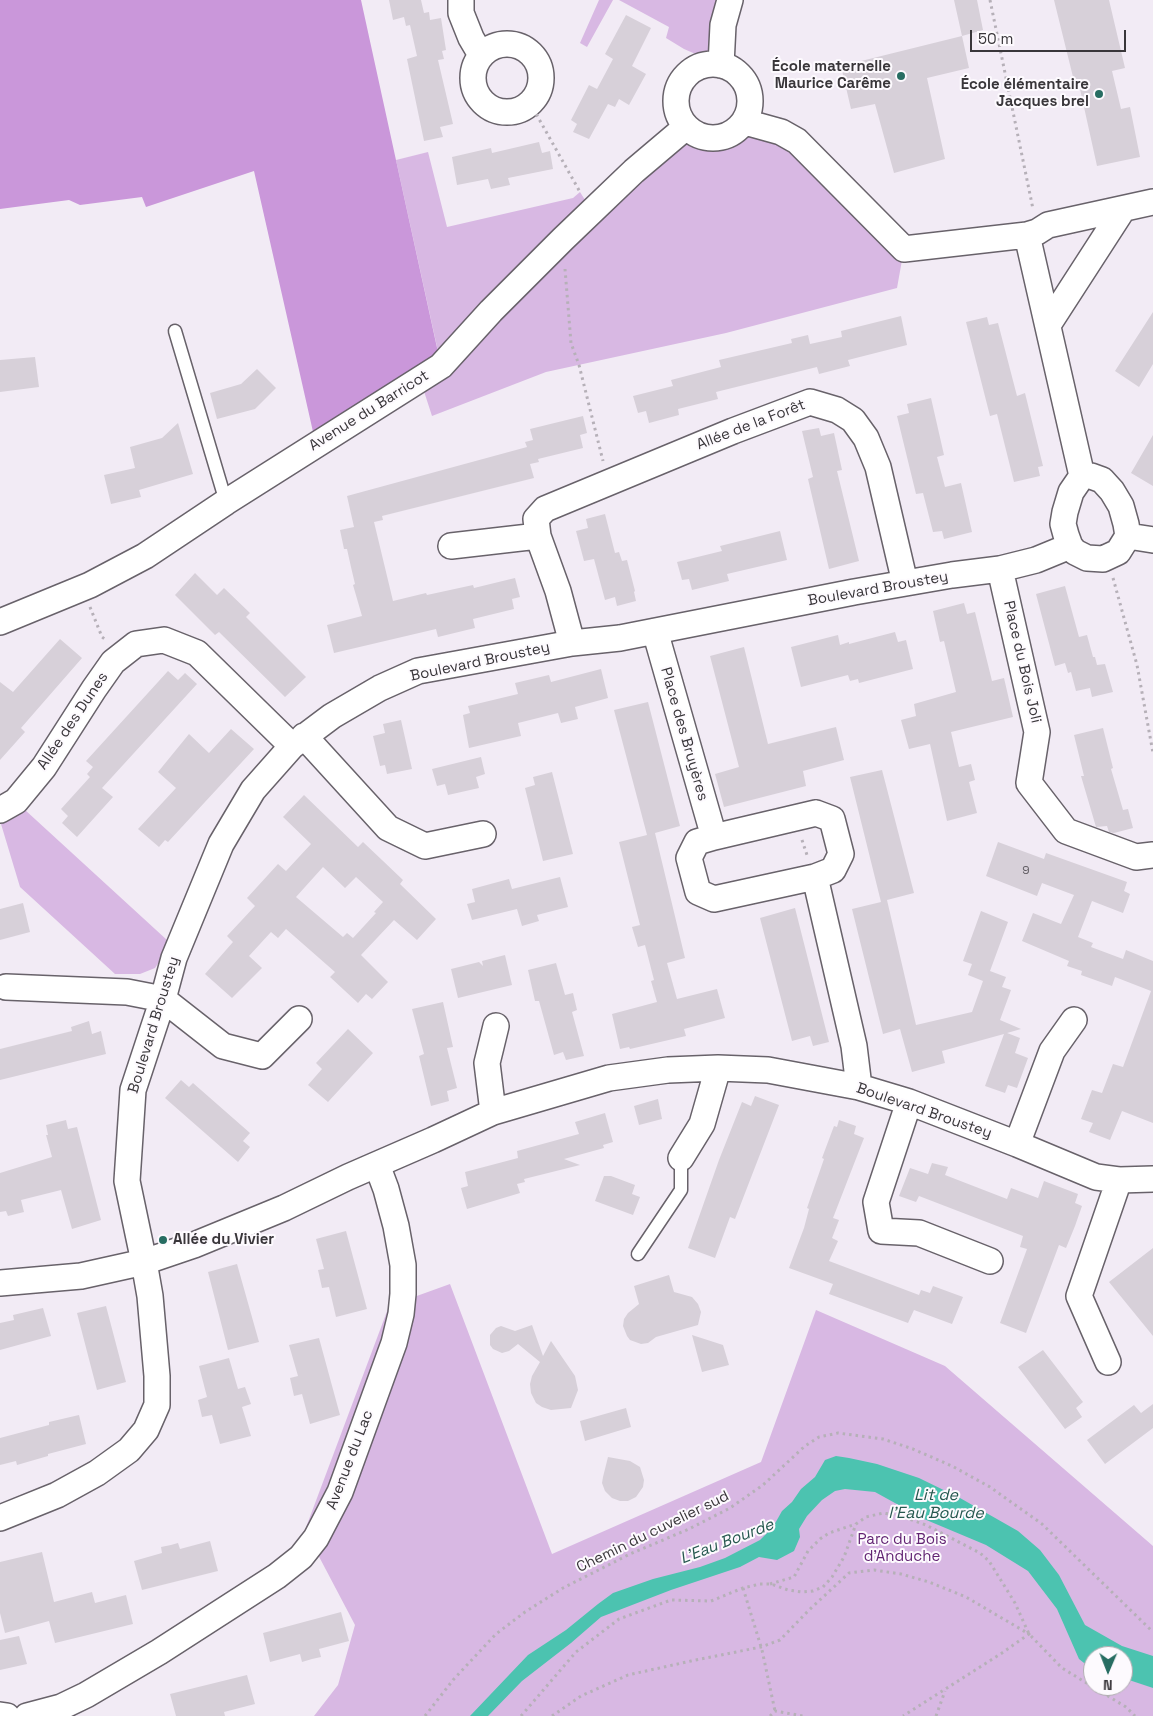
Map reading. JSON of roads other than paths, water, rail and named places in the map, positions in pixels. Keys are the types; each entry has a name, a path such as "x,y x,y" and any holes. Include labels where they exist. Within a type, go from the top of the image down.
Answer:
{"street":[{"path":"460,0 461,13 471,38 481,55"},
{"path":"721,65 723,25 730,0"},
{"path":"500,44 522,47 531,53 538,62 541,84 537,94 530,103 520,109 509,112 498,111 487,106 479,98 472,76 475,64 481,55 490,48 500,44"},
{"path":"709,64 721,65 732,69 748,87 751,99 750,111 745,122 726,137 716,139 695,135 686,128 679,118 676,94 680,83 687,74 697,67 709,64"},
{"path":"745,122 780,132 797,141 904,248 1032,233 1048,225 1153,202"},
{"name":"Avenue du Barricot","path":"0,622 80,589 144,556 441,366 491,311 563,239 634,171 686,128"},
{"path":"1048,325 1123,209"},
{"path":"1032,233 1048,325 1082,476 1071,492 1064,512 1063,524 1070,546 1076,552 1087,558 1104,559 1118,552 1128,536 1121,506 1112,491 1102,480 1091,476 1082,476"},
{"name":"Allée de la Forêt","path":"572,643 558,592 538,536 536,519 545,509 615,479 810,402 837,410 853,420 866,438 878,467 905,583"},
{"path":"451,546 538,536"},
{"path":"1128,536 1153,540"},
{"name":"Boulevard Broustey","path":"1070,546 1036,560 1000,569 905,583 620,638 572,643 418,671 380,688 332,716 298,741 253,790 221,844 174,958 132,1090 128,1181 144,1262 194,1245 284,1208 493,1112 608,1078 668,1070 718,1068 768,1070 859,1087 909,1102 1096,1177 1119,1180 1153,1179"},
{"name":"Place du Bois Joli","path":"1000,569 1038,732 1029,782 1066,831 1136,857 1153,854"},
{"name":"Place des Bruyères","path":"655,631 714,837"},
{"name":"Allée des Dunes","path":"0,810 16,801 44,767 113,662 136,644 164,640 197,653 298,741 388,828 425,846 482,834"},
{"path":"816,813 832,819 841,854 833,870 815,877 714,899 698,892 690,858 697,842 714,837 816,813"},
{"path":"815,877 854,1046 859,1087"},
{"path":"6,987 126,992 162,999 223,1046 262,1056 299,1018"},
{"path":"1017,1144 1052,1052 1074,1020"},
{"path":"493,1112 487,1063 496,1026"},
{"path":"681,1158 702,1124 718,1068"},
{"path":"909,1102 876,1202 881,1231 919,1233 990,1261"},
{"name":"Avenue du Lac","path":"27,1716 61,1708 78,1700 159,1652 277,1576 301,1557 316,1538 340,1492 394,1343 402,1314 403,1265 396,1226 377,1165"},
{"path":"1108,1362 1079,1296 1119,1180"},
{"path":"0,1283 81,1276 144,1262 150,1296 157,1376 157,1405 146,1430 129,1450 97,1472 57,1495 0,1518"},
{"path":"0,1715 7,1716"}],"lane":[{"path":"175,330 226,502"},
{"path":"638,1254 681,1190 681,1158"}],"water":[{"name":"Lit de l'Eau Bourde","path":"836,1456 849,1458 877,1464 919,1478 960,1498 1018,1531 1040,1550 1059,1575 1085,1625 1122,1646 1083,1646 1083,1662 1079,1659 1057,1609 1028,1571 986,1545 924,1519 875,1492 845,1489 835,1491 822,1500 807,1516 799,1529 800,1537 794,1551 777,1560 759,1557 740,1567 671,1590 601,1617 522,1681 488,1716 470,1716 528,1655 566,1630 613,1593 725,1558 760,1540 773,1527 782,1511 792,1502 801,1489 815,1477 825,1460"},
{"name":"Lit de l'Eau Bourde","path":"1133,1650 1153,1656 1153,1688 1133,1681"}],"place":[{"name":"École maternelle Maurice Carême","path":"901,76"},
{"name":"École élémentaire Jacques brel","path":"1099,94"},
{"name":"Allée du Vivier","path":"163,1240"}],"park label":[{"name":"Parc du Bois d'Anduche","path":"902,1548"}],"water label":[{"name":"L'Eau Bourde","path":"727,1542"}]}
